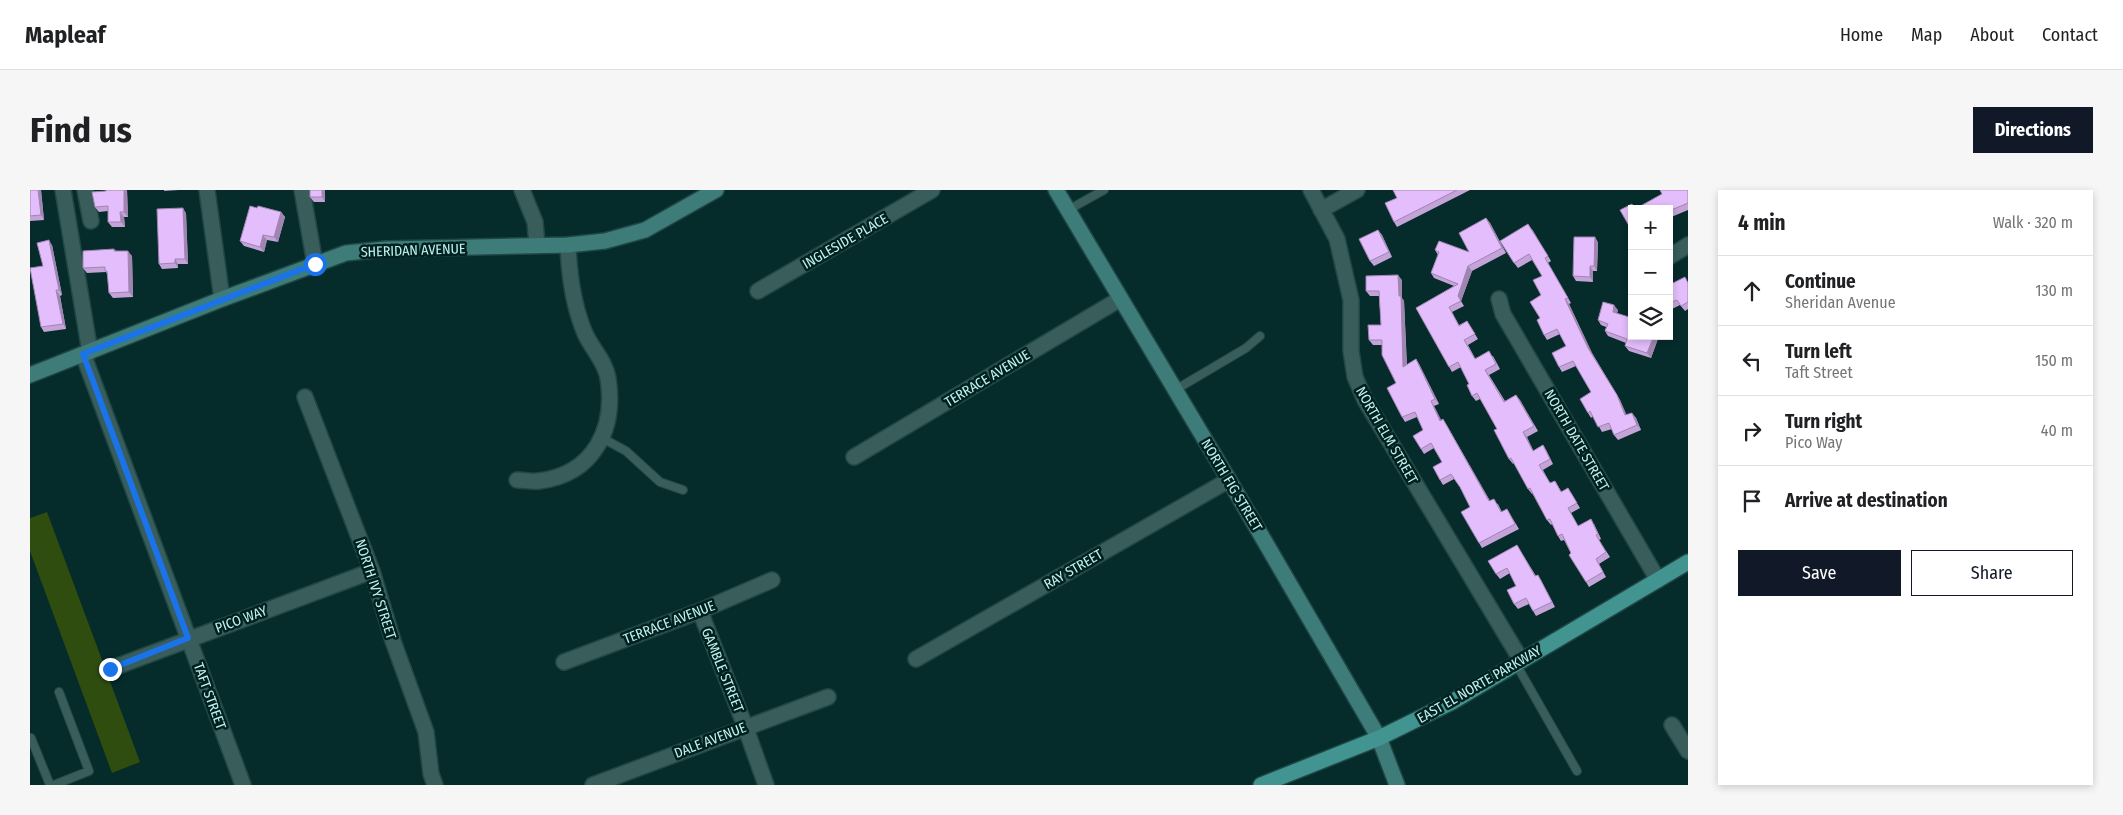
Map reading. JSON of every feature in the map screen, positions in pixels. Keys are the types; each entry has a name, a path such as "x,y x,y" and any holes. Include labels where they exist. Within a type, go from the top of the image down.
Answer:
{"main road":[{"name":"EAST EL NORTE PARKWAY","path":"1261,785 1379,738 1452,702 1688,562"}],"street":[{"name":"TAFT STREET","path":"63,190 86,353 243,785"},
{"path":"85,190 91,221"},
{"path":"207,190 222,299"},
{"path":"302,190 315,264"},
{"path":"522,190 535,222 536,245"},
{"name":"SHERIDAN AVENUE","path":"30,375 222,299 346,253 371,250 568,245 617,239 645,230 716,190"},
{"name":"INGLESIDE PLACE","path":"758,291 932,190"},
{"name":"NORTH FIG STREET","path":"1056,190 1229,480 1379,738 1397,785"},
{"name":"NORTH ELM STREET","path":"1311,190 1337,239 1351,300 1351,351 1355,377 1365,400 1519,662"},
{"path":"1321,210 1357,190"},
{"path":"516,480 539,481 570,472 587,460 602,438 611,409 608,376 581,323 572,287 568,245"},
{"path":"1673,254 1688,245"},
{"name":"TERRACE AVENUE","path":"854,457 1120,299"},
{"name":"NORTH DATE STREET","path":"1500,299 1503,314 1658,580"},
{"name":"NORTH IVY STREET","path":"305,397 372,571 393,641 426,732 431,774 435,785"},
{"name":"RAY STREET","path":"916,659 1229,480"},
{"name":"PICO WAY","path":"110,669 188,638 372,571"},
{"name":"TERRACE AVENUE","path":"564,662 700,612 772,580"},
{"name":"GAMBLE STREET","path":"700,612 766,785"},
{"name":"DALE AVENUE","path":"592,785 745,726 828,697"},
{"path":"1672,725 1688,751"}],"lane":[{"path":"1068,210 1104,190"},
{"path":"1175,390 1246,348 1260,336"},
{"path":"602,438 626,451 660,482 683,490"},
{"path":"1519,662 1577,771"},
{"path":"54,785 89,771 59,692"},
{"path":"31,738 50,785"}],"green space":[{"path":"47,512 140,762 112,773 30,551 30,518"}],"building":[{"path":"30,190 38,190 41,215 30,216"},
{"path":"124,190 124,212 120,212 121,222 108,222 108,206 95,207 92,192"},
{"path":"310,190 322,190 322,197 310,197"},
{"path":"1393,190 1457,190 1394,222 1385,203 1397,198"},
{"path":"1660,190 1688,190 1688,203 1673,209 1673,205 1642,205 1662,194"},
{"path":"250,206 257,208 258,206 281,212 274,237 263,235 260,247 240,241"},
{"path":"1628,206 1628,224 1620,210"},
{"path":"183,208 185,259 175,259 175,263 159,264 157,209"},
{"path":"1486,218 1502,248 1468,266 1458,296 1461,301 1449,307 1459,326 1467,321 1475,334 1464,340 1475,359 1489,351 1496,364 1485,370 1504,402 1516,395 1534,426 1523,432 1533,451 1543,445 1550,459 1539,465 1550,483 1555,481 1561,492 1568,488 1577,503 1568,508 1578,526 1591,519 1598,534 1596,535 1606,552 1596,559 1603,572 1586,582 1569,555 1571,553 1562,534 1558,536 1550,519 1547,520 1530,488 1528,489 1511,458 1509,459 1494,430 1497,429 1477,393 1472,396 1467,385 1469,384 1458,362 1449,367 1416,308 1458,284 1431,273 1439,252 1435,250 1439,241 1469,252 1459,233"},
{"path":"1528,224 1548,256 1545,258 1568,298 1565,299 1588,348 1617,395 1625,415 1632,413 1637,425 1614,435 1609,423 1598,427 1590,411 1588,413 1580,399 1591,392 1573,361 1559,367 1552,353 1566,346 1557,329 1544,335 1537,320 1540,318 1530,302 1541,295 1533,280 1542,276 1529,254 1514,263 1500,241"},
{"path":"1378,230 1389,252 1370,261 1359,239"},
{"path":"1574,237 1595,237 1594,266 1590,266 1590,277 1573,276"},
{"path":"49,240 59,290 56,290 63,324 41,327 30,268 43,266 37,243"},
{"path":"114,249 114,251 128,251 129,292 109,293 105,267 83,268 83,251"},
{"path":"1398,275 1399,296 1401,296 1403,367 1416,359 1435,399 1431,401 1440,421 1443,419 1489,501 1494,499 1501,512 1507,509 1515,524 1479,543 1461,512 1470,507 1460,487 1451,474 1440,480 1433,467 1442,462 1431,443 1421,449 1413,436 1423,430 1415,412 1402,417 1387,388 1396,383 1382,355 1382,340 1369,340 1368,325 1381,325 1379,291 1366,291 1366,276"},
{"path":"1685,277 1688,283 1688,302 1681,306 1677,300 1673,302 1673,283"},
{"path":"1603,302 1614,305 1613,312 1628,317 1628,340 1652,340 1647,353 1625,346 1627,339 1605,331 1608,324 1598,320"},
{"path":"1517,545 1535,576 1538,575 1552,602 1533,611 1526,598 1514,604 1507,590 1516,586 1507,568 1496,574 1488,561"}],"route":[{"path":"110,669 188,638 83,354 315,264"}]}
